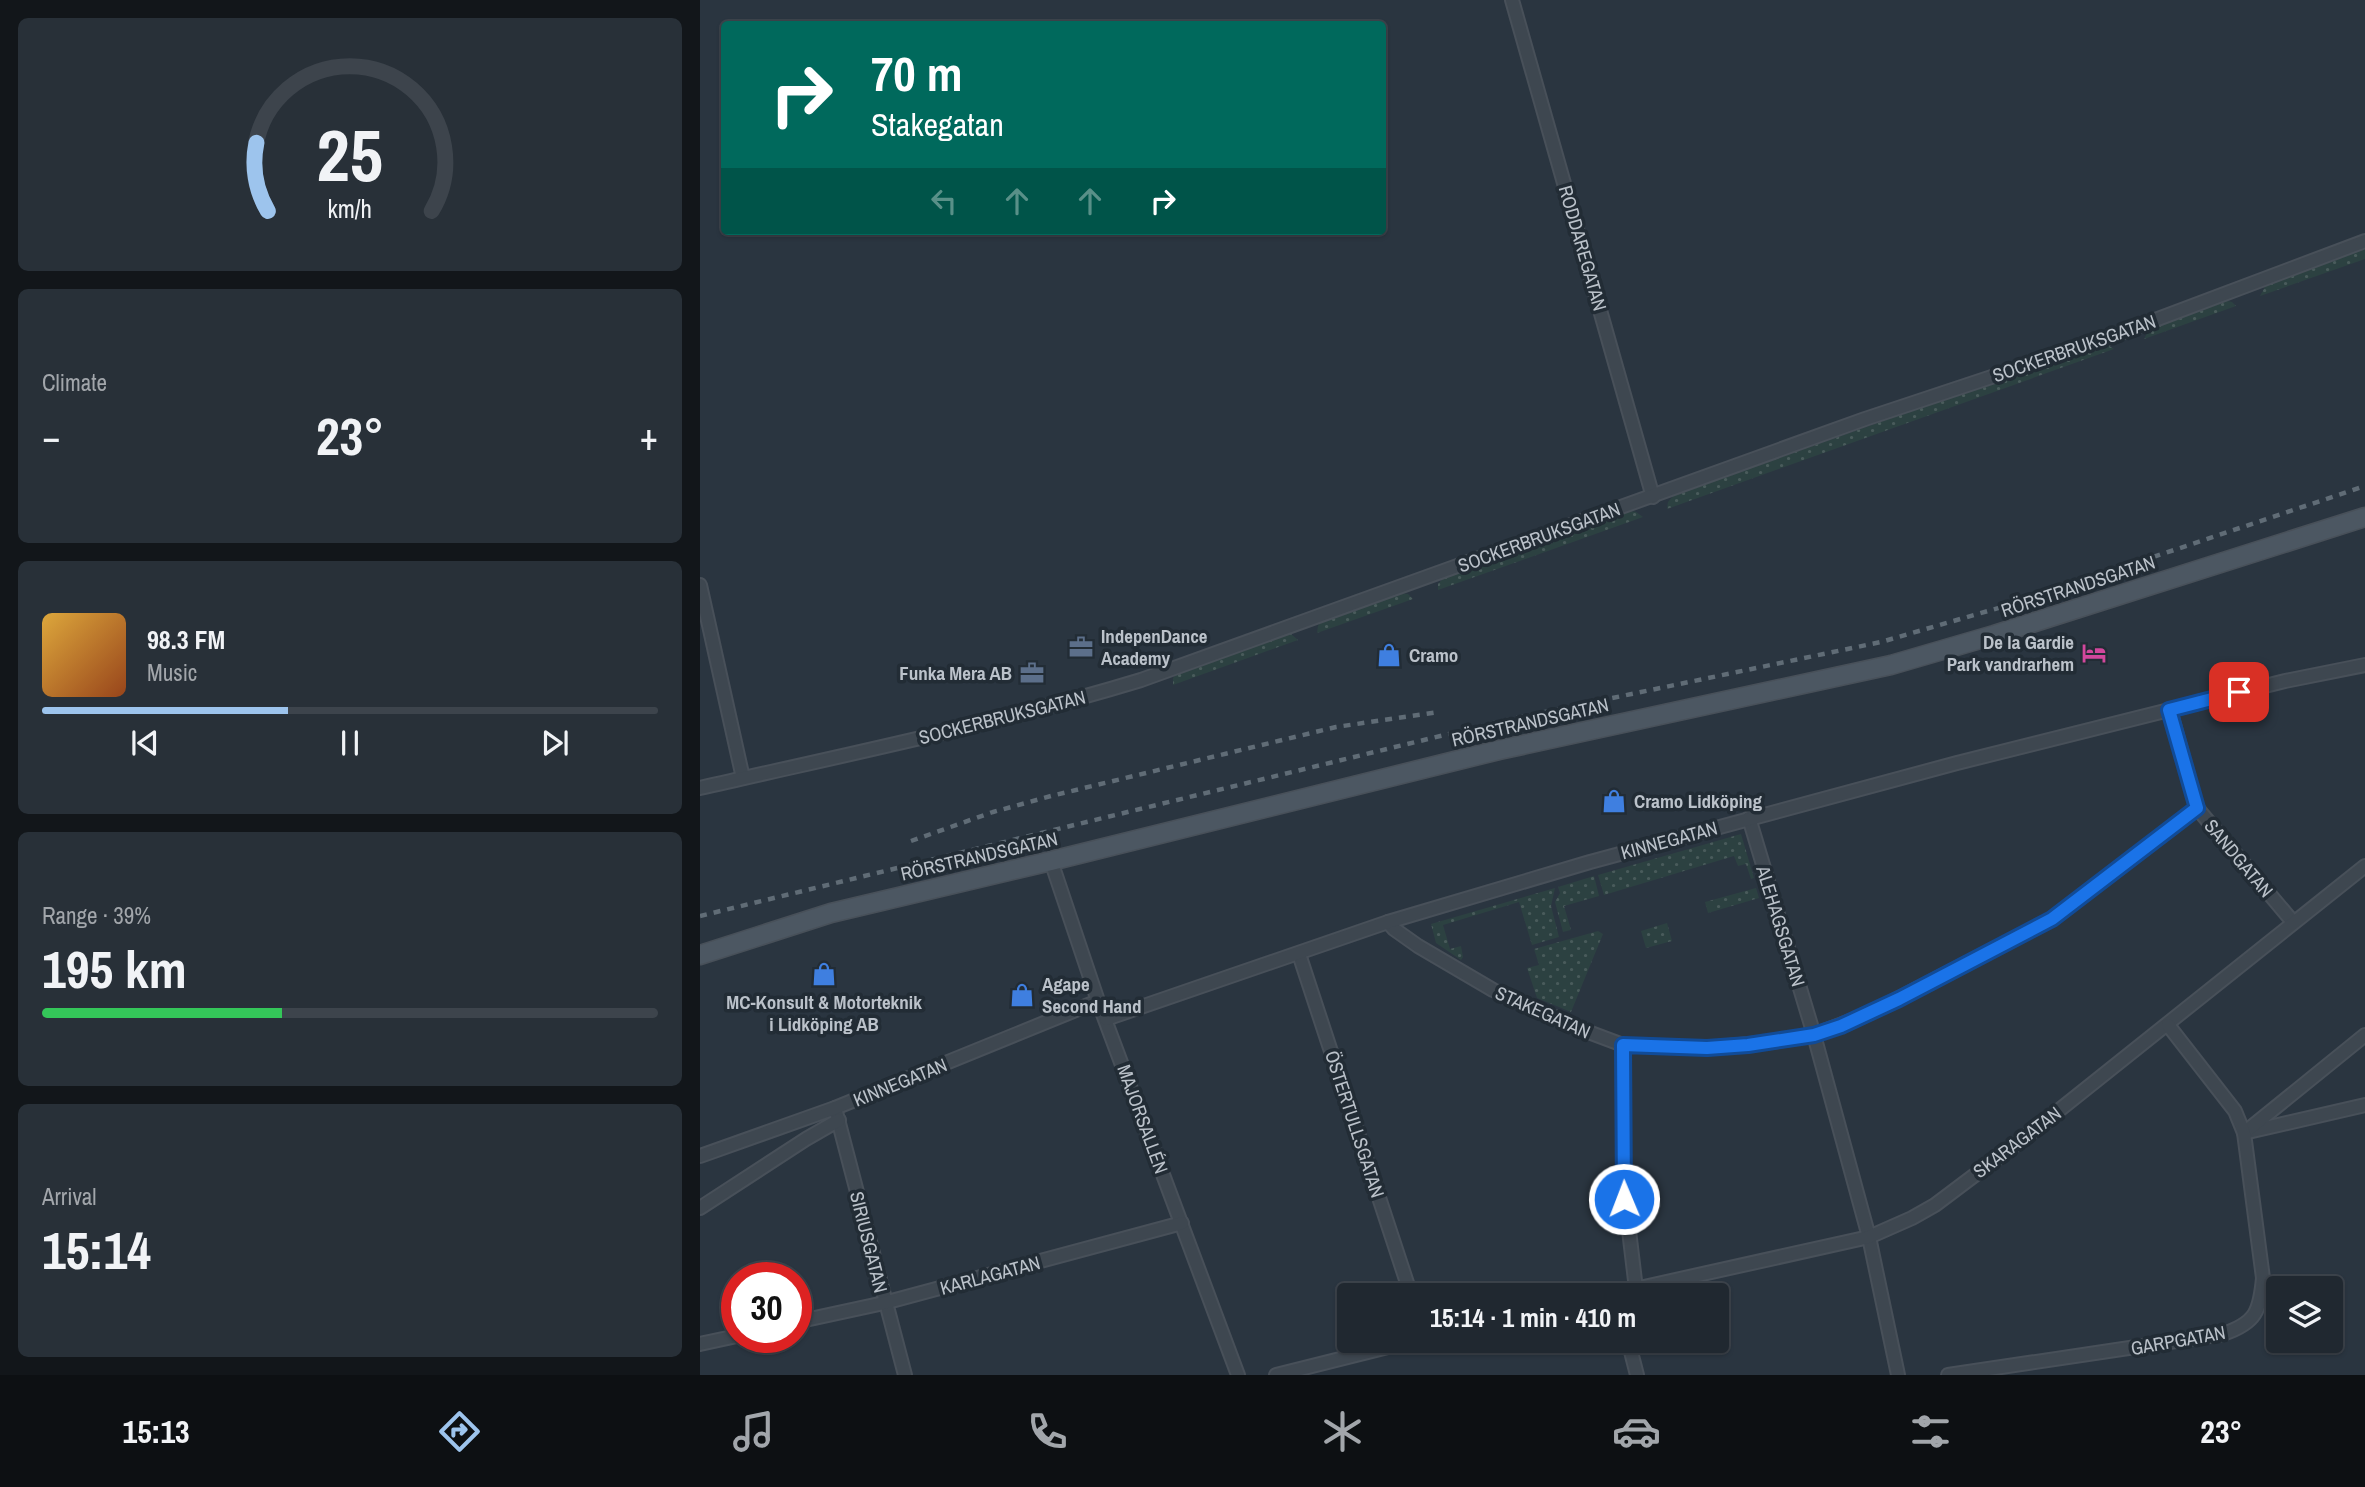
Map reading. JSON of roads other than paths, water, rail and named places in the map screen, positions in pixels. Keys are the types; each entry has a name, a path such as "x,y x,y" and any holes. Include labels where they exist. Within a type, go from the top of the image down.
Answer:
{"main road":[{"name":"RÖRSTRANDSGATAN","path":"700,955 831,913 1051,862 1499,750 1891,665 2365,517"}],"street":[{"name":"RODDAREGATAN","path":"1512,0 1653,497"},
{"name":"SOCKERBRUKSGATAN","path":"700,788 877,749 1128,684 1865,419 2094,343 2365,241"},
{"path":"700,585 743,778"},
{"name":"KINNEGATAN","path":"1106,1019 1388,922 1590,862 1749,818 2169,710 2285,681 2365,665"},
{"name":"SANDGATAN","path":"2169,710 2197,808 2293,922"},
{"name":"STAKEGATAN","path":"1388,922 1418,946 1493,990 1623,1045 1707,1048 1771,1042 1814,1035 1868,1014 2052,919 2197,808"},
{"name":"ALEHAGSGATAN","path":"1749,818 1814,1035 1869,1237 1898,1375"},
{"name":"MAJORSALLÉN","path":"1051,862 1098,1001 1238,1375"},
{"name":"SKARAGATAN","path":"1663,1283 1869,1237 1934,1205 2168,1025 2365,866"},
{"name":"ÖSTERTULLSGATAN","path":"1299,954 1407,1283"},
{"name":"KINNEGATAN","path":"700,1156 837,1114 1098,1001"},
{"name":"GARPGATAN","path":"1948,1375 2223,1334 2240,1328 2253,1317 2261,1302 2263,1278 2244,1133 2235,1111 2168,1025"},
{"path":"2244,1133 2365,1035"},
{"path":"1623,1045 1623,1180 1635,1283"},
{"path":"2244,1133 2365,1105"},
{"path":"700,1208 806,1139 837,1114"},
{"name":"SIRIUSGATAN","path":"837,1114 884,1303 905,1375"},
{"name":"KARLAGATAN","path":"812,1319 884,1303 1182,1223"},
{"path":"700,1344 721,1339"},
{"path":"1276,1375 1364,1353"},
{"path":"1631,1353 1637,1375"}],"railway":[{"path":"700,916 1502,721 1881,642 2019,602 2365,486"},
{"path":"911,841 993,812 1051,796 1336,727 1438,712"}],"place":[{"name":"IndepenDance Academy","path":"1081,647"},
{"name":"De la Gardie Park vandrarhem","path":"2094,653"},
{"name":"Cramo","path":"1389,655"},
{"name":"Funka Mera AB","path":"1032,673"},
{"name":"Cramo Lidköping","path":"1614,801"},
{"name":"MC-Konsult & Motorteknik i Lidköping AB","path":"824,974"},
{"name":"Agape Second Hand","path":"1022,995"}]}
